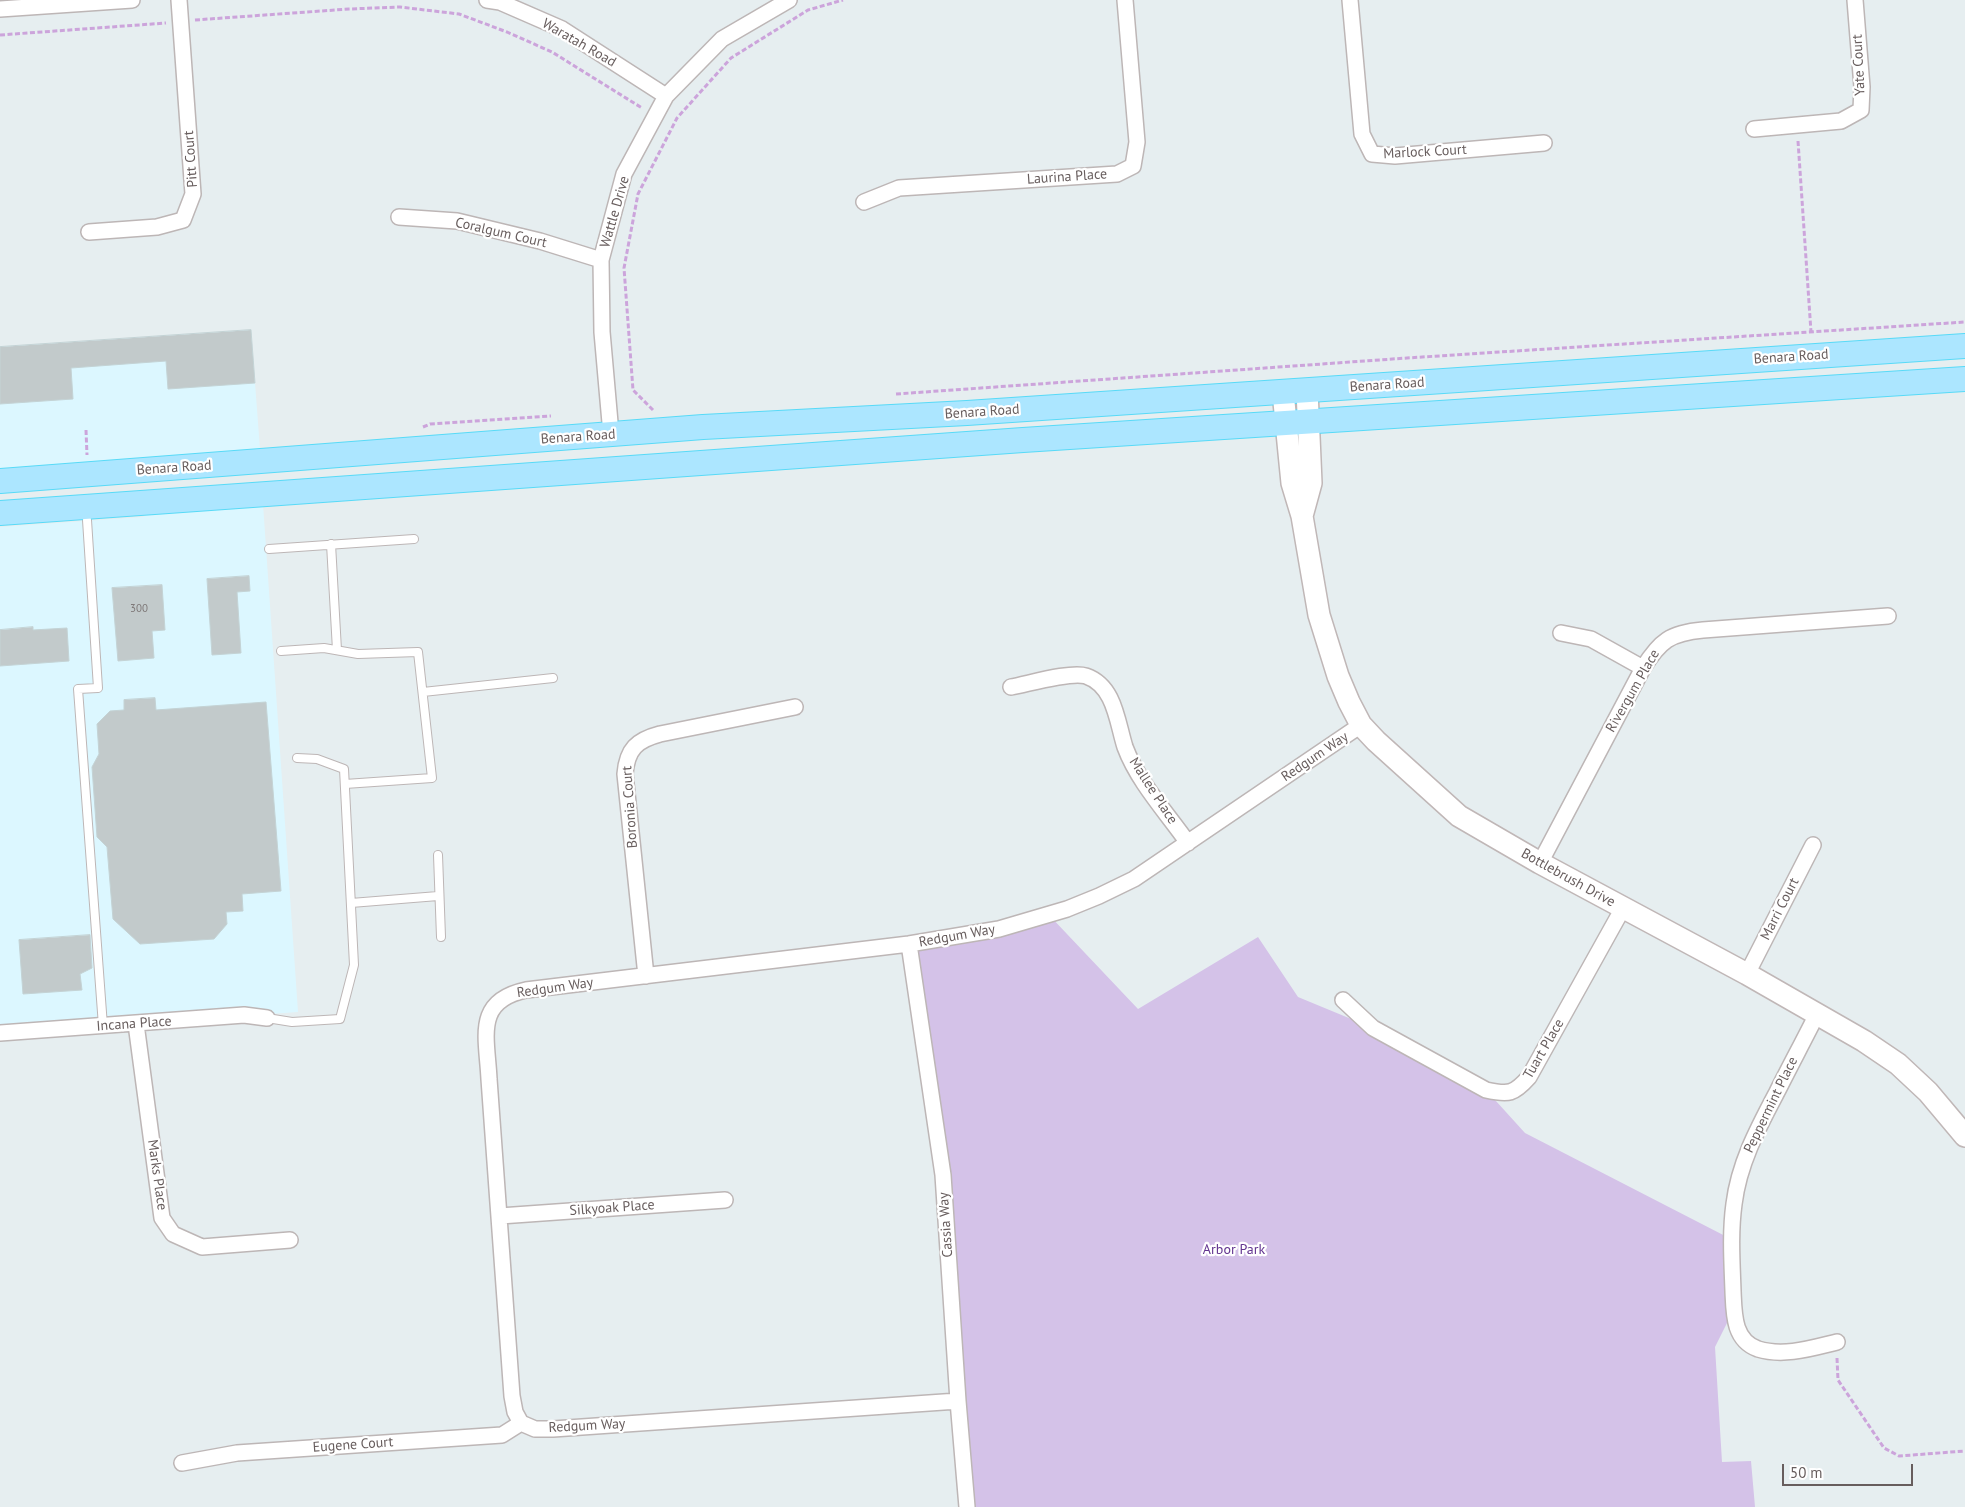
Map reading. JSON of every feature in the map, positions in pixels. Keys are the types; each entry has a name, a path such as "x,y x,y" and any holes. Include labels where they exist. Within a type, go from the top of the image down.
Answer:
{"main road":[{"name":"Benara Road","path":"87,513 142,517 192,499 220,497 270,461 611,434 967,413 1965,346"},
{"path":"1713,363 1716,395"},
{"name":"Benara Road","path":"0,480 219,465 272,492 1285,422 1965,379"},
{"path":"967,413 970,444"},
{"path":"611,434 614,468"},
{"path":"87,513 88,496 93,487 111,473"},
{"path":"0,513 87,513"},
{"path":"0,528 87,513"}],"street":[{"path":"0,9 87,1 132,0"},
{"name":"Pitt Court","path":"89,232 157,227 183,220 193,194 179,0"},
{"name":"Wattle Drive","path":"611,434 602,332 601,260 624,174 666,96 722,39 789,0"},
{"name":"Laurina Place","path":"864,202 899,188 1117,174 1133,166 1137,142 1125,0"},
{"name":"Marlock Court","path":"1350,0 1362,134 1372,154 1395,156 1544,143"},
{"name":"Yate Court","path":"1754,129 1841,121 1861,110 1862,87 1855,0"},
{"name":"Waratah Road","path":"496,1 562,29 666,96"},
{"name":"Coralgum Court","path":"399,217 457,221 540,241 601,260"},
{"name":"Bottlebrush Drive","path":"1302,516 1311,483 1310,421 1307,390"},
{"name":"Bottlebrush Drive","path":"1283,392 1292,483 1302,516 1314,596 1338,676 1362,725 1401,764 1459,816 1540,864 1747,974 1864,1040 1898,1064 1928,1092 1965,1136"},
{"name":"Rivergum Place","path":"1540,864 1643,668 1658,646 1670,637 1684,632 1888,616"},
{"path":"1562,633 1592,639 1643,668"},
{"name":"Mallee Place","path":"1010,687 1068,676 1084,675 1103,686 1110,698 1126,748 1138,773 1188,843"},
{"name":"Boronia Court","path":"646,976 625,774 626,761 634,747 644,738 795,707"},
{"name":"Redgum Way","path":"958,1401 553,1429 535,1428 521,1423 515,1412 512,1396 489,1079 486,1027 488,1015 497,1002 510,994 909,944 999,929 1067,909 1134,879 1362,725"},
{"name":"Marri Court","path":"1747,974 1813,845"},
{"name":"Tuart Place","path":"1343,1000 1373,1028 1486,1090 1501,1093 1517,1091 1529,1077 1623,908"},
{"name":"Cassia Way","path":"909,944 943,1175 967,1507"},
{"name":"Peppermint Place","path":"1817,1014 1752,1140 1742,1167 1734,1203 1731,1238 1734,1311 1737,1329 1744,1340 1758,1349 1775,1352 1795,1352 1837,1342"},
{"name":"Incana Place","path":"0,1034 244,1015 267,1018"},
{"name":"Marks Place","path":"136,1024 162,1218 172,1234 202,1247 290,1240"},
{"name":"Silkyoak Place","path":"500,1216 725,1200"},
{"name":"Eugene Court","path":"182,1463 238,1453 502,1436 521,1423"}],"lane":[{"path":"87,513 98,688 78,690 103,1026"},
{"path":"269,549 414,539"},
{"path":"331,544 337,650"},
{"path":"281,651 324,648 358,654 418,652 432,778 345,784"},
{"path":"423,692 553,678"},
{"path":"267,1018 292,1022 340,1019 354,965 344,768 317,758 297,758"},
{"path":"438,855 438,896 441,936"},
{"path":"351,903 438,896"}],"path":[{"path":"655,412 634,390 624,268 638,194 677,118 731,58 808,10 842,0"},
{"path":"0,35 349,9 400,7 459,14 552,52 655,116"},
{"path":"1797,125 1811,332"},
{"path":"890,395 1407,358 1965,322"},
{"path":"86,430 87,458"},
{"path":"1837,1342 1838,1380 1884,1448 1899,1456 1965,1451"}],"shaded area":[{"path":"251,330 261,462 0,481 0,347"},
{"path":"192,499 263,504 298,1012 0,1033 0,527 142,517"}],"green space":[{"name":"Arbor Park","path":"1049,915 1138,1009 1258,937 1298,997 1373,1028 1486,1090 1525,1133 1731,1239 1733,1311 1715,1347 1722,1462 1751,1461 1755,1507 967,1507 943,1175 909,945"}],"building":[{"path":"251,330 255,383 168,389 166,361 71,368 73,399 0,404 0,347"},
{"path":"249,576 250,591 237,592 241,653 212,655 207,579"},
{"path":"162,585 165,630 152,631 154,658 118,661 112,588"},
{"path":"33,627 33,630 67,628 69,661 0,666 0,630"},
{"path":"155,698 156,710 266,702 281,891 242,894 243,911 226,912 227,924 214,939 140,944 113,919 107,847 97,837 92,767 99,754 97,724 110,711 124,710 124,700"},
{"path":"90,935 92,968 80,974 82,990 23,994 19,940"}]}
